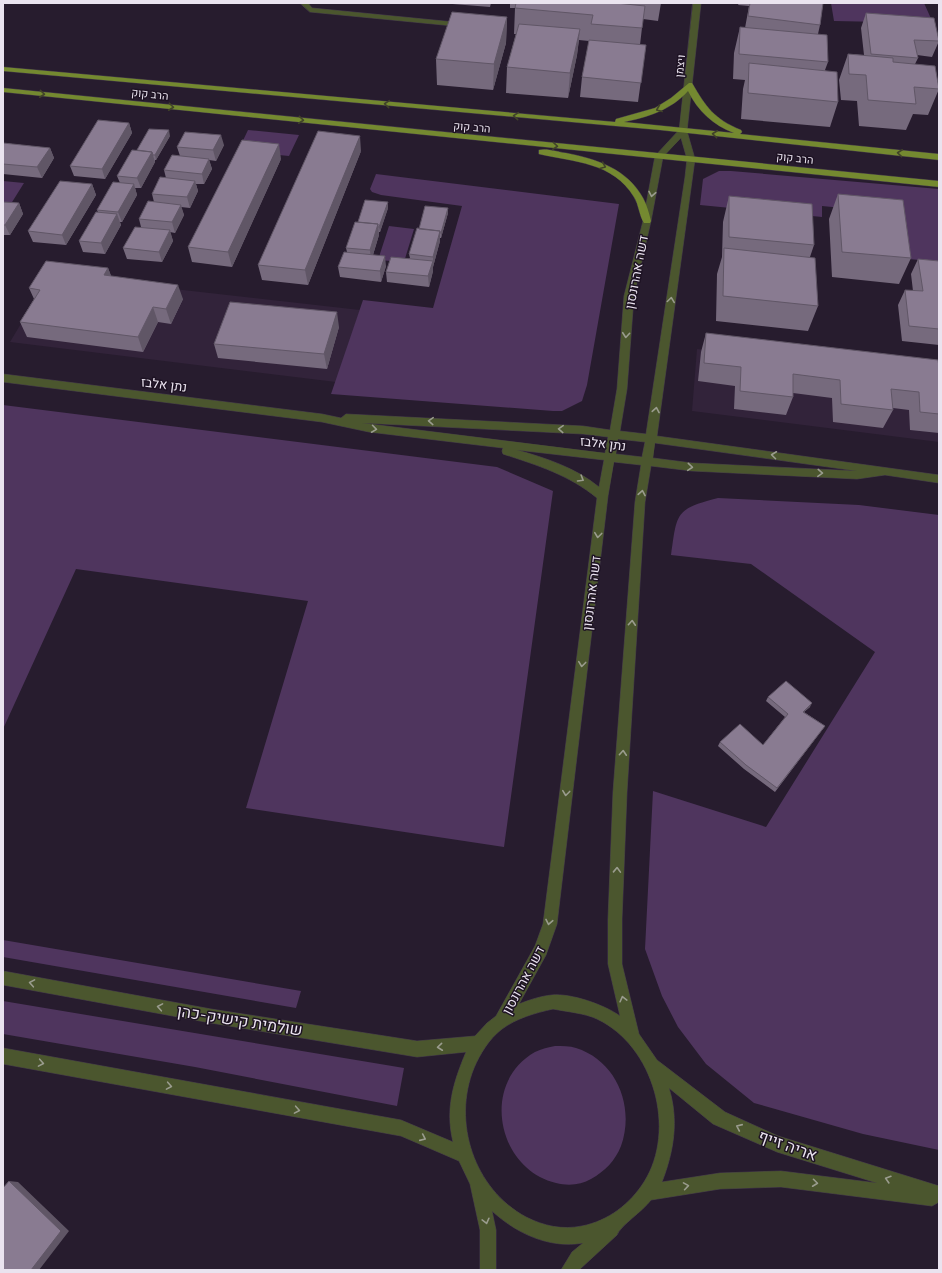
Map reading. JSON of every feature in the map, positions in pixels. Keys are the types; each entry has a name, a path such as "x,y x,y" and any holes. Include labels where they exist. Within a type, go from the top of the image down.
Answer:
{"main road":[{"name":"הרב קוק","path":"3,69 760,138 939,158"},
{"path":"606,124 640,116 670,104 679,98 689,85 702,109 714,120 729,129 760,138"},
{"name":"הרב קוק","path":"3,90 939,184"},
{"path":"442,135 572,157 596,163 618,172 638,196 647,221"}],"street":[{"path":"304,3 310,10 476,26"},
{"name":"ויצמן","path":"691,159 683,131 697,3"},
{"path":"659,156 683,131"},
{"name":"דשה אהרונסון","path":"501,1021 541,950 550,924 603,496 622,389 629,296 647,221 659,156"},
{"path":"632,1037 615,964 615,919 620,792 640,502 651,439 691,159"},
{"name":"נתן אלבז","path":"3,378 322,418 369,428 692,467 857,475 882,472"},
{"name":"נתן אלבז","path":"322,418 376,418 583,430 791,457 882,472 939,479"},
{"path":"465,440 545,462 584,481 603,496"},
{"name":"שולמית קישיק-כהן","path":"3,978 211,1016 417,1049 479,1043"},
{"path":"488,1270 488,1230 476,1183 464,1155 457,1125 458,1095 466,1067 479,1043 501,1021 526,1008 553,1002 582,1006 609,1017 632,1037 653,1065 663,1092 667,1122 664,1152 654,1180 647,1192 621,1220 578,1258 569,1270"},
{"path":"3,1056 401,1128 464,1155"},
{"name":"אריה זייף","path":"653,1065 719,1118 769,1140 939,1194"},
{"name":"אריה זייף","path":"647,1192 720,1181 780,1179 939,1199"},
{"path":"476,1183 495,1206 518,1223 543,1233 570,1237 596,1232 621,1220"}],"shaded area":[{"path":"831,3 924,3 933,23 834,21"},
{"path":"248,130 299,135 289,156 238,151"},
{"path":"719,171 939,189 939,262 909,259 903,214 822,206 822,217 700,205 703,179"},
{"path":"376,174 619,204 587,385 582,401 562,411 553,411 331,394 363,300 433,308 462,206 381,195 372,192 370,189"},
{"path":"3,181 24,183 9,207 3,206"},
{"path":"389,226 414,229 404,262 378,260"},
{"path":"50,275 360,310 336,382 10,342"},
{"path":"697,349 939,378 939,442 692,411"},
{"path":"3,405 497,467 553,491 504,847 246,808 308,601 76,569 3,729"},
{"path":"718,498 859,505 939,515 939,1150 863,1134 754,1103 706,1064 678,1027 662,996 645,949 653,791 766,827 875,652 751,564 671,555 677,521 681,515 693,506"},
{"path":"3,940 301,991 296,1008 3,957"},
{"path":"3,1001 404,1068 397,1106 195,1067 3,1034"},
{"path":"555,1046 569,1046 576,1048 590,1054 602,1063 612,1074 624,1101 626,1116 625,1131 619,1151 613,1161 601,1173 579,1184 570,1185 556,1183 536,1175 520,1161 509,1144 503,1124 502,1103 507,1084 518,1066 535,1052"}],"building":[{"path":"516,3 616,3 645,6 642,28 591,24 593,15 515,8"},
{"path":"750,3 823,3 820,25 748,16"},
{"path":"452,12 507,17 494,64 436,59"},
{"path":"866,13 934,18 939,41 914,40 918,58 871,54"},
{"path":"519,24 580,29 570,73 507,67"},
{"path":"740,27 827,35 828,62 739,54"},
{"path":"589,40 646,45 641,83 582,77"},
{"path":"848,54 893,58 893,62 935,66 939,89 914,87 916,104 868,100 866,75 849,74"},
{"path":"749,63 837,72 838,102 748,93"},
{"path":"98,120 129,123 102,169 70,166"},
{"path":"149,129 169,130 155,155 153,155 152,152 137,150"},
{"path":"318,131 360,136 305,270 258,265"},
{"path":"185,132 221,135 213,150 177,147"},
{"path":"242,140 279,144 228,252 188,247"},
{"path":"3,143 50,148 37,167 3,164"},
{"path":"132,150 152,152 137,178 117,176"},
{"path":"172,155 209,159 202,174 164,170"},
{"path":"160,177 195,181 187,197 152,194"},
{"path":"60,181 92,184 62,235 28,231"},
{"path":"113,182 134,184 118,212 97,210"},
{"path":"838,194 903,200 911,258 842,252"},
{"path":"729,196 812,204 814,245 729,237"},
{"path":"365,200 388,202 379,227 378,224 358,222"},
{"path":"148,201 181,205 172,222 139,219"},
{"path":"3,202 19,203 5,225 3,225"},
{"path":"425,206 448,208 441,233 440,231 419,229"},
{"path":"96,212 117,214 101,243 79,241"},
{"path":"355,222 378,224 370,250 346,248"},
{"path":"135,227 170,230 159,252 123,248"},
{"path":"417,228 440,231 433,257 409,254"},
{"path":"724,248 815,258 818,306 723,296"},
{"path":"344,252 385,256 380,271 338,267"},
{"path":"391,257 433,261 428,276 386,272"},
{"path":"918,259 939,261 939,329 909,326 905,290 923,291"},
{"path":"46,261 108,268 104,275 178,285 166,309 153,307 138,337 20,322 40,290 29,288"},
{"path":"230,302 337,312 324,354 214,344"},
{"path":"706,333 938,360 939,414 920,412 919,392 891,389 893,410 841,404 840,380 793,374 793,397 740,391 741,367 704,363"},
{"path":"786,681 812,703 803,712 825,726 777,788 746,765 720,742 740,724 763,745 788,714 768,697"},
{"path":"9,1181 61,1231 31,1270 3,1270 3,1188"}]}
